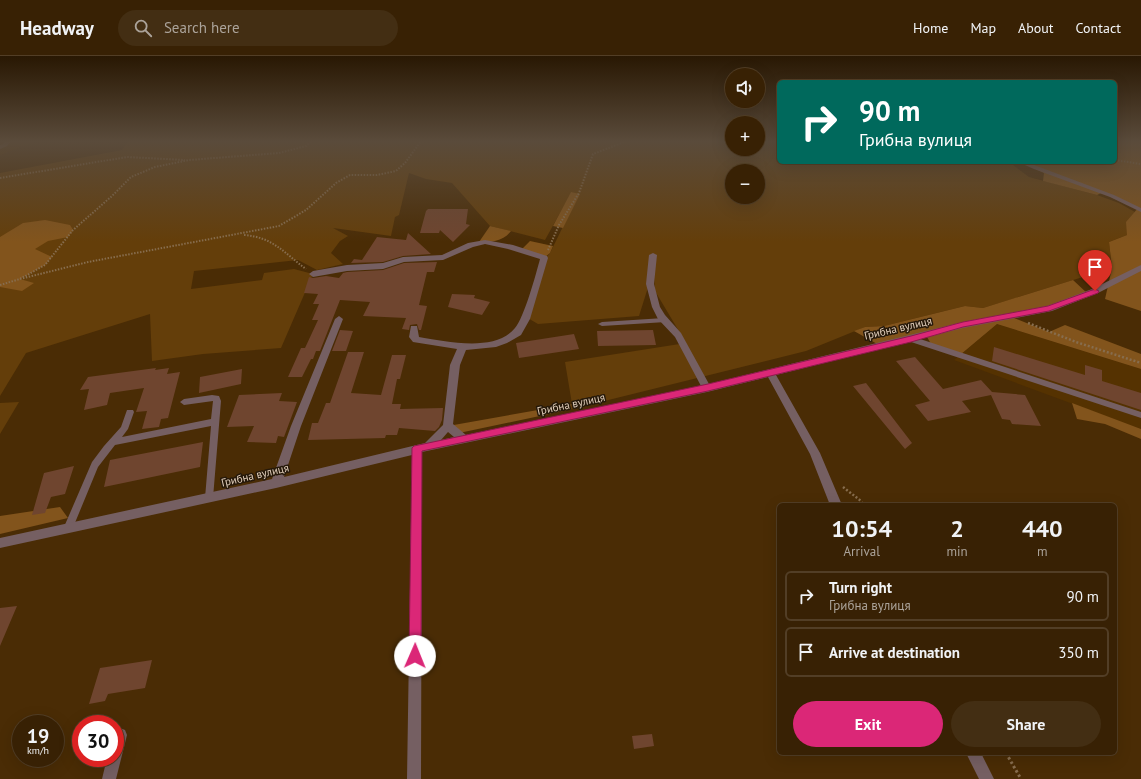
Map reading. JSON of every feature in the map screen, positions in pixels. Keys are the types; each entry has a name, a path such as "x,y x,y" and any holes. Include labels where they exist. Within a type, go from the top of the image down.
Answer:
{"street":[{"path":"313,274 344,268 383,266 406,260 443,257 471,245 485,242 510,247 544,258 526,317 519,332 512,338 502,342 475,347 463,347 416,340 413,337 414,328"},
{"path":"653,255 650,288 659,314 678,335 708,388"},
{"name":"Грибна вулиця","path":"0,543 210,498 464,438 708,388 911,339 963,324 1049,309 1095,291 1141,268"},
{"path":"276,483 293,433 339,319"},
{"path":"414,779 423,447 448,426 455,365 463,347"},
{"path":"770,372 815,453 835,503"},
{"path":"448,426 464,438"},
{"path":"974,755 988,779"},
{"path":"109,779 112,767"}],"lane":[{"path":"1049,175 1103,192 1141,210"},
{"path":"602,324 664,320"},
{"path":"911,339 1141,415"},
{"path":"184,402 216,398 216,422 210,498"},
{"path":"69,527 96,465 112,442 124,429 130,412"},
{"path":"112,442 216,422"}],"path":[{"path":"0,178 20,175"},
{"path":"20,279 45,266 73,230 112,196 131,177 137,175"},
{"path":"0,285 88,262 279,226 306,210 336,183 350,175 378,175"},
{"path":"544,258 559,225 579,193 586,175"},
{"path":"234,235 252,234 267,238 313,274"},
{"path":"1008,316 1076,342 1141,363"},
{"path":"1007,755 1021,779"}],"shaded area":[{"path":"0,175 409,175 399,215 395,217 391,236 333,228 348,236 340,241 331,253 343,264 317,270 298,260 194,271 191,289 262,280 264,273 294,269 313,274 281,348 203,354 152,361 150,314 26,353 0,396"},
{"path":"414,175 725,175 725,204 765,204 765,175 1026,175 1029,177 1097,195 1119,203 1135,212 1127,222 1127,235 1109,242 1112,268 983,308 965,306 884,326 865,327 806,351 568,410 572,404 565,362 686,343 655,291 653,258 650,281 639,316 538,324 526,317 543,261 550,253 579,194 571,193 545,240 490,226 452,183 426,179"},
{"path":"1044,175 1141,175 1141,311 1105,299 1112,268 1109,242 1127,235 1126,222 1138,208 1103,192 1097,195 1043,181"},
{"path":"571,192 580,194 563,228 553,226"},
{"path":"45,220 70,225 73,230 68,237 48,241 35,249 52,257 45,265 20,279 34,283 22,291 0,287 0,237 23,223"},
{"path":"490,226 511,231 508,235 501,239 479,242"},
{"path":"530,241 553,246 550,253 544,258 521,250"},
{"path":"1073,280 1088,294 1049,309 1009,316 1049,332 1065,325 1141,354 1141,369 997,324 960,355 932,346 926,335 879,345 854,331 865,327 884,326 965,306 983,308"},
{"path":"997,324 1141,369 1141,429 954,360"},
{"path":"19,402 0,434 0,403"},
{"path":"1072,403 1141,429 1141,439 1105,424 1077,419"},
{"path":"572,404 568,410 459,433 448,426"},
{"path":"60,507 68,518 0,534 0,516"}],"building":[{"path":"428,209 468,209 466,224 470,225 453,242 440,230 439,233 420,233 426,211"},
{"path":"408,233 431,254 403,256 383,262 351,263 354,259 362,260 377,237 406,240"},
{"path":"437,262 434,272 427,272 419,305 427,306 421,330 419,330 417,324 410,325 409,330 402,329 406,318 363,316 370,302 340,300 320,351 316,351 302,377 288,377 301,348 305,348 318,320 312,320 319,304 313,304 318,294 304,293 309,277 313,278 326,276 339,278 343,273 347,272 383,270 404,263"},
{"path":"452,294 475,295 474,298 490,302 482,315 448,307"},
{"path":"340,330 353,331 346,351 332,351"},
{"path":"653,330 656,345 598,346 597,331"},
{"path":"574,334 579,349 519,358 516,343"},
{"path":"994,347 1085,375 1085,365 1102,370 1102,381 1141,393 1141,410 992,361"},
{"path":"348,352 364,352 351,393 381,395 392,355 406,355 400,379 397,379 392,404 401,404 400,409 443,408 442,420 439,427 435,431 399,428 397,435 386,435 385,438 308,440 312,423 318,423 326,403 330,403"},
{"path":"915,357 943,389 981,380 992,392 1025,395 1041,426 1012,424 1010,420 1002,419 991,395 962,401 971,412 928,421 915,405 930,401 896,361"},
{"path":"156,368 155,370 169,368 167,374 180,372 168,418 161,419 159,427 142,429 147,411 136,412 144,388 110,393 107,405 84,410 89,389 80,390 88,377"},
{"path":"242,369 241,384 199,393 200,377"},
{"path":"866,383 912,443 905,449 853,386"},
{"path":"282,393 279,401 297,402 284,437 278,436 276,443 247,442 254,426 227,427 239,395"},
{"path":"203,442 200,467 104,487 110,460"},
{"path":"74,466 65,494 51,497 45,513 32,515 44,473"},
{"path":"17,606 0,646 0,608"},
{"path":"152,660 145,688 108,694 105,701 89,704 100,668"},
{"path":"652,734 654,746 634,749 632,736"}],"route":[{"path":"415,656 417,448 708,388 879,345 911,339 963,324 1049,309 1095,291"}]}
